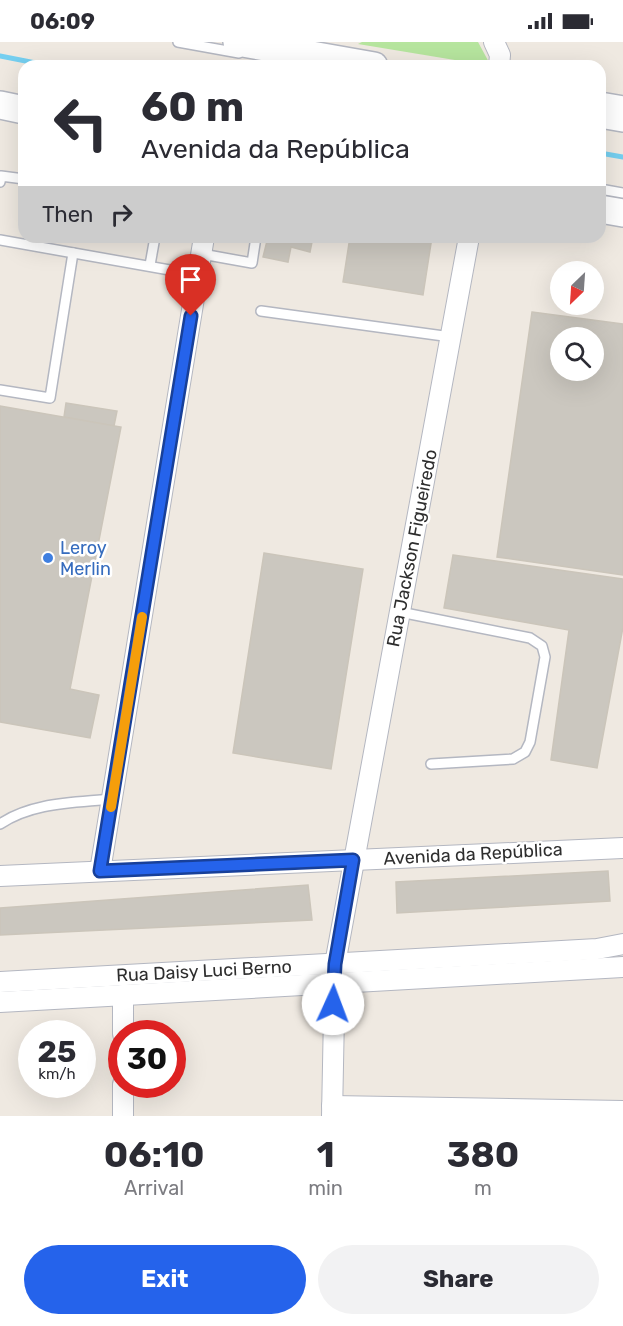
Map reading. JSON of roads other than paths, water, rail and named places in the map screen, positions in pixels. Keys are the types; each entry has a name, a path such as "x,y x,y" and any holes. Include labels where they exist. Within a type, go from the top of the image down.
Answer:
{"main road":[{"path":"237,42 310,60"},
{"path":"0,105 18,109"},
{"path":"606,107 623,110"},
{"path":"606,210 623,213"}],"street":[{"path":"315,60 337,42"},
{"path":"494,42 500,60"},
{"name":"Rua Jackson Figueiredo","path":"332,1111 335,964 468,243"},
{"path":"100,871 203,245"},
{"name":"Avenida da República","path":"0,876 623,848"},
{"name":"Rua Daisy Luci Berno","path":"0,982 597,949 623,944"},
{"name":"Rua Daisy Luci Berno","path":"0,1002 623,967"},
{"path":"123,995 123,1020"},
{"path":"123,1098 123,1116"},
{"path":"332,1111 547,1113 623,1111"}],"lane":[{"path":"178,42 307,60"},
{"path":"606,124 623,127"},
{"path":"0,182 1,176 18,178"},
{"path":"606,190 623,193"},
{"path":"0,240 198,275"},
{"path":"150,265 153,243"},
{"path":"203,245 252,263 255,243"},
{"path":"0,390 50,399 73,253"},
{"path":"261,311 451,337"},
{"path":"400,612 530,638 542,646 545,657 530,742 525,752 513,759 431,764"},
{"path":"0,824 14,814 33,808 112,799"}],"waterway":[{"path":"0,56 20,60"},
{"path":"606,154 623,157"}],"place":[{"name":"Leroy Merlin","path":"48,558"}]}
